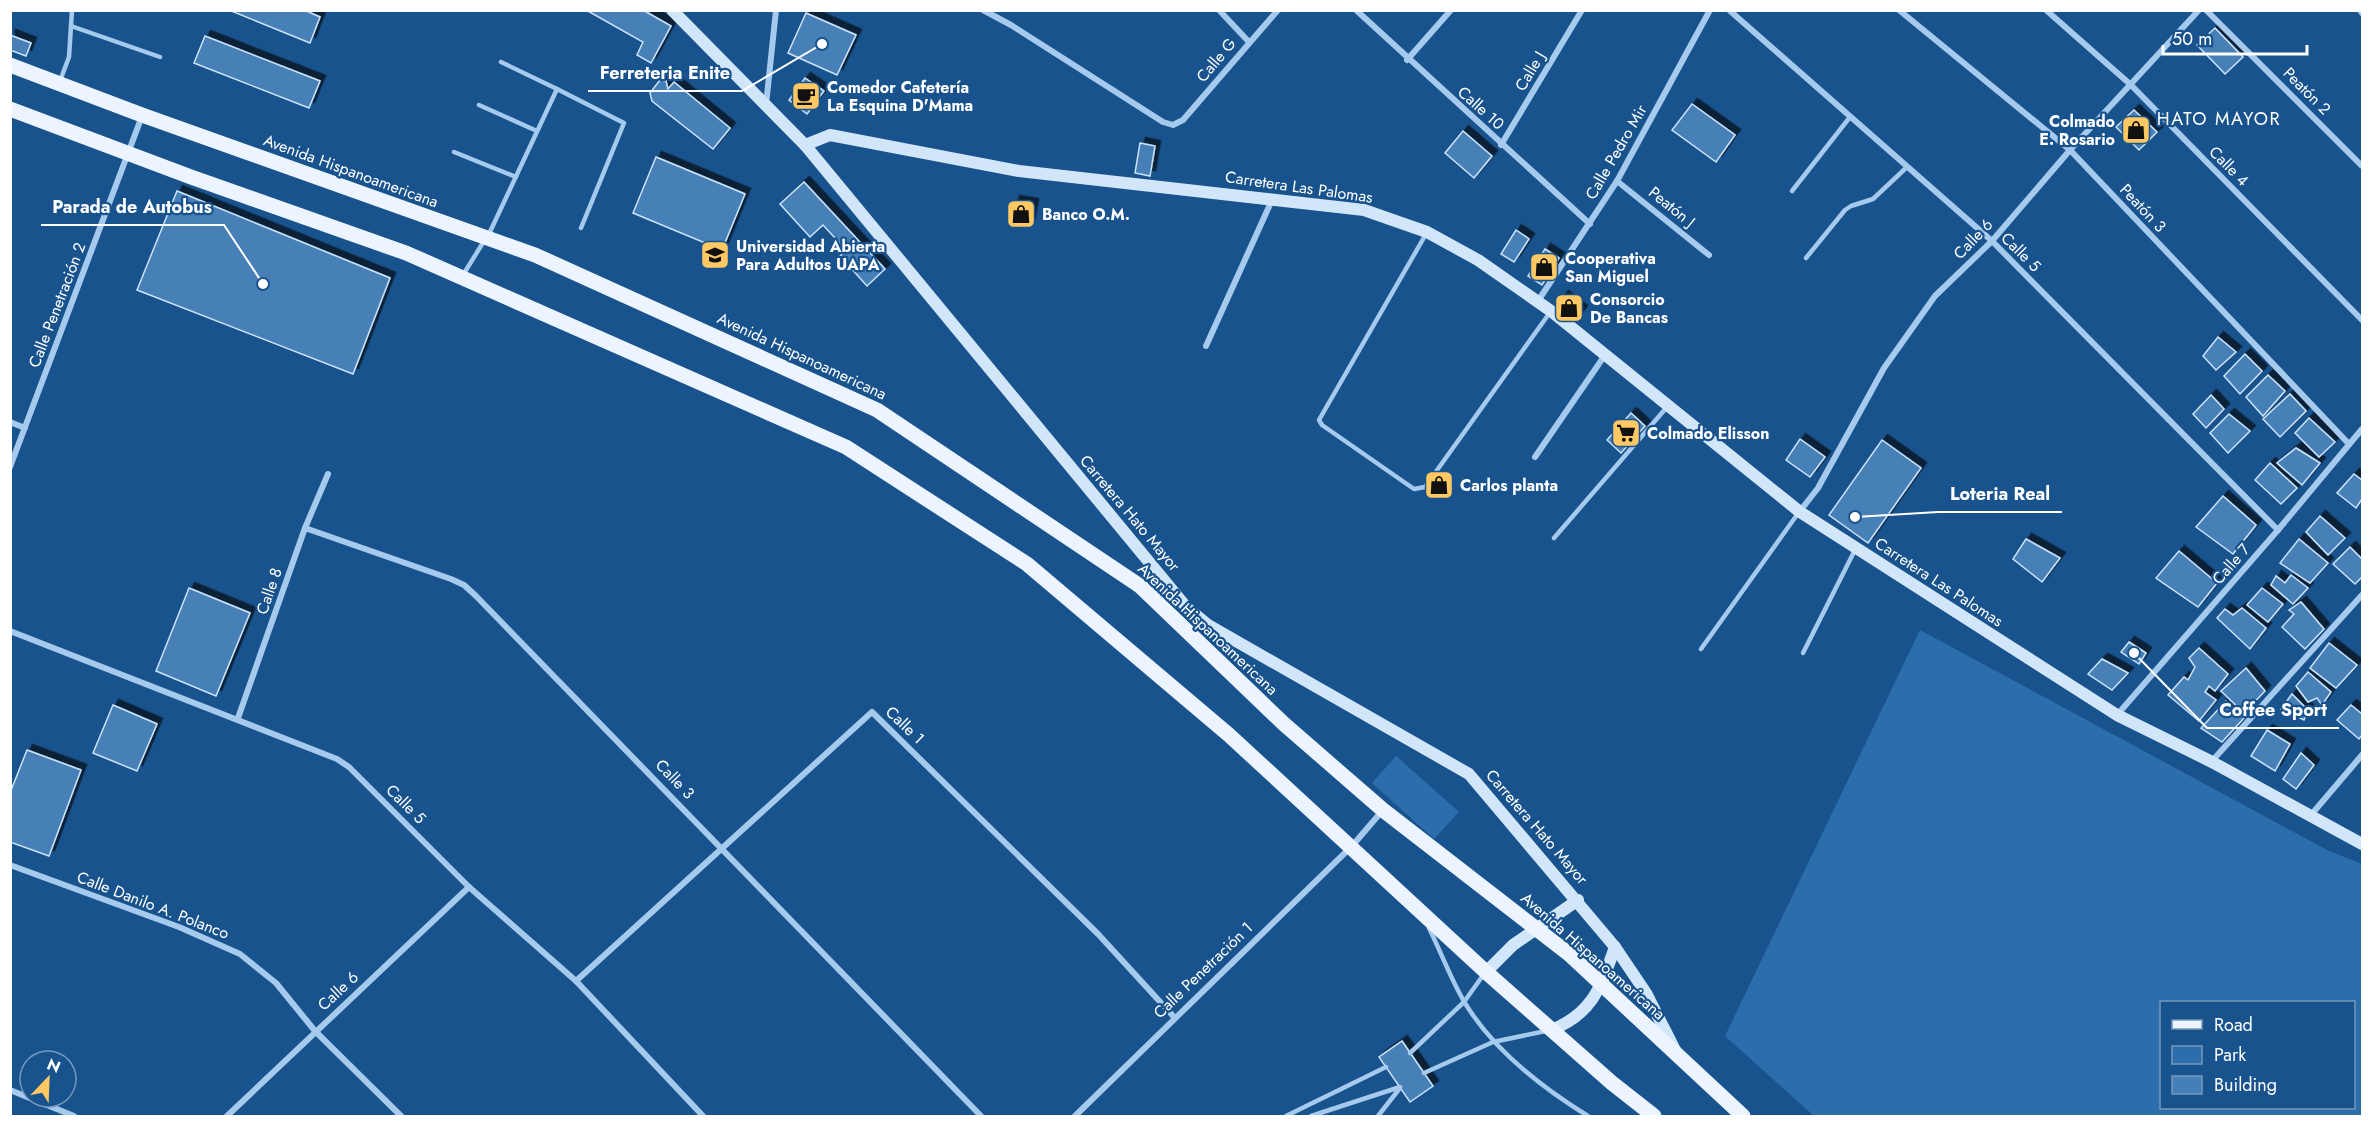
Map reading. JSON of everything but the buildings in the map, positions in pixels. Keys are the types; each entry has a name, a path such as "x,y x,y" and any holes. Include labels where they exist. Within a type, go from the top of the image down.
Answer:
{"main road":[{"name":"Avenida Hispanoamericana","path":"10,65 142,115 535,255 877,410 1140,586 1284,724 1383,810 1537,928 1602,984 1743,1116"},
{"path":"10,109 406,253 846,447 1027,564 1229,735 1486,972 1654,1116"}],"street":[{"name":"Carretera Hato Mayor","path":"672,10 766,108 805,145 1186,608 1208,625 1468,774 1578,900 1615,947 1646,993 1677,1054"},
{"path":"766,108 776,10"},
{"name":"Calle G","path":"983,10 1011,25 1163,122 1173,125 1183,120 1278,10"},
{"path":"1220,10 1249,42"},
{"name":"Calle 10","path":"1356,10 1407,60 1590,224"},
{"path":"1407,60 1452,10"},
{"name":"Calle J","path":"1501,145 1582,10"},
{"name":"Calle Pedro Mir","path":"1538,302 1617,181 1710,10"},
{"name":"Calle 5","path":"1729,10 1992,241 2278,530"},
{"name":"Peatón 3","path":"1899,10 2070,150 2349,444"},
{"name":"Calle 4","path":"2046,10 2132,85 2362,320"},
{"name":"Calle 6","path":"1800,512 1818,488 1884,368 1935,296 1992,241 2070,150 2199,10"},
{"name":"Peatón 2","path":"2206,10 2362,166"},
{"path":"129,153 142,115"},
{"name":"Carretera Las Palomas","path":"805,145 830,135 1019,171 1364,210 1427,232 1478,260 1551,311 1606,354 1667,407 1800,512 2116,715 2212,762 2362,844"},
{"name":"Calle Penetración 2","path":"10,467 129,153"},
{"name":"Peatón J","path":"1617,181 1709,255"},
{"path":"1206,346 1273,199"},
{"path":"1535,457 1606,354"},
{"path":"10,422 25,428"},
{"name":"Calle 7","path":"2116,715 2278,530 2362,429"},
{"name":"Calle 8","path":"238,718 305,528 328,474"},
{"name":"Calle 3","path":"305,528 464,585 981,1116"},
{"path":"2212,762 2362,595"},
{"name":"Calle 5","path":"10,631 238,718 337,759 349,767 469,887 576,981 703,1116"},
{"name":"Calle 1","path":"576,981 869,712 875,713 1098,934 1174,1017"},
{"path":"2311,815 2362,755"},
{"path":"1352,846 1383,810"},
{"name":"Calle Penetración 1","path":"1075,1116 1352,846"},
{"name":"Calle Danilo A. Polanco","path":"10,865 179,927 240,954 276,983 315,1031 401,1116"},
{"name":"Calle 6","path":"227,1116 469,887"},
{"path":"1486,972 1503,953 1578,900"},
{"path":"1551,1030 1571,1022 1586,1009 1602,984 1615,947"},
{"path":"10,1090 74,1116"}],"lane":[{"path":"59,84 69,57 72,10"},
{"path":"71,26 160,57"},
{"path":"501,62 624,123 581,228"},
{"path":"462,277 487,238 557,89"},
{"path":"479,105 537,131"},
{"path":"1792,191 1850,117"},
{"path":"454,153 516,177"},
{"path":"1806,258 1845,210 1873,200 1907,167"},
{"path":"1427,232 1319,420 1322,425 1414,489 1425,487 1551,311"},
{"path":"1554,538 1667,407"},
{"path":"1701,649 1800,512"},
{"path":"1803,653 1856,548"},
{"path":"1420,909 1464,1002 1493,1042 1554,1095 1588,1116"},
{"path":"1410,1053 1464,1002 1486,972"},
{"path":"1424,1073 1493,1042 1551,1030"},
{"path":"1286,1116 1386,1068"},
{"path":"1311,1116 1322,1115 1400,1088 1378,1116"},
{"path":"1314,1101 1322,1115"}],"green space":[{"path":"1920,630 2327,850 2362,864 2362,1116 1814,1116 1725,1036"},
{"path":"1396,756 1459,812 1434,839 1372,783"}],"place":[{"name":"Ferreteria Enite","path":"822,44"},
{"name":"Comedor Cafetería La Esquina D'Mama","path":"806,96"},
{"name":"Colmado E. Rosario","path":"2136,130"},
{"name":"Banco O.M.","path":"1021,214"},
{"name":"Universidad Abierta Para Adultos UAPA","path":"715,255"},
{"name":"Cooperativa San Miguel","path":"1544,267"},
{"name":"Parada de Autobus","path":"263,284"},
{"name":"Consorcio De Bancas","path":"1569,308"},
{"name":"Colmado Elisson","path":"1626,433"},
{"name":"Carlos planta","path":"1439,485"},
{"name":"Loteria Real","path":"1855,517"},
{"name":"Coffee Sport","path":"2134,653"}],"district":[{"name":"HATO MAYOR","path":"2219,119"}]}
